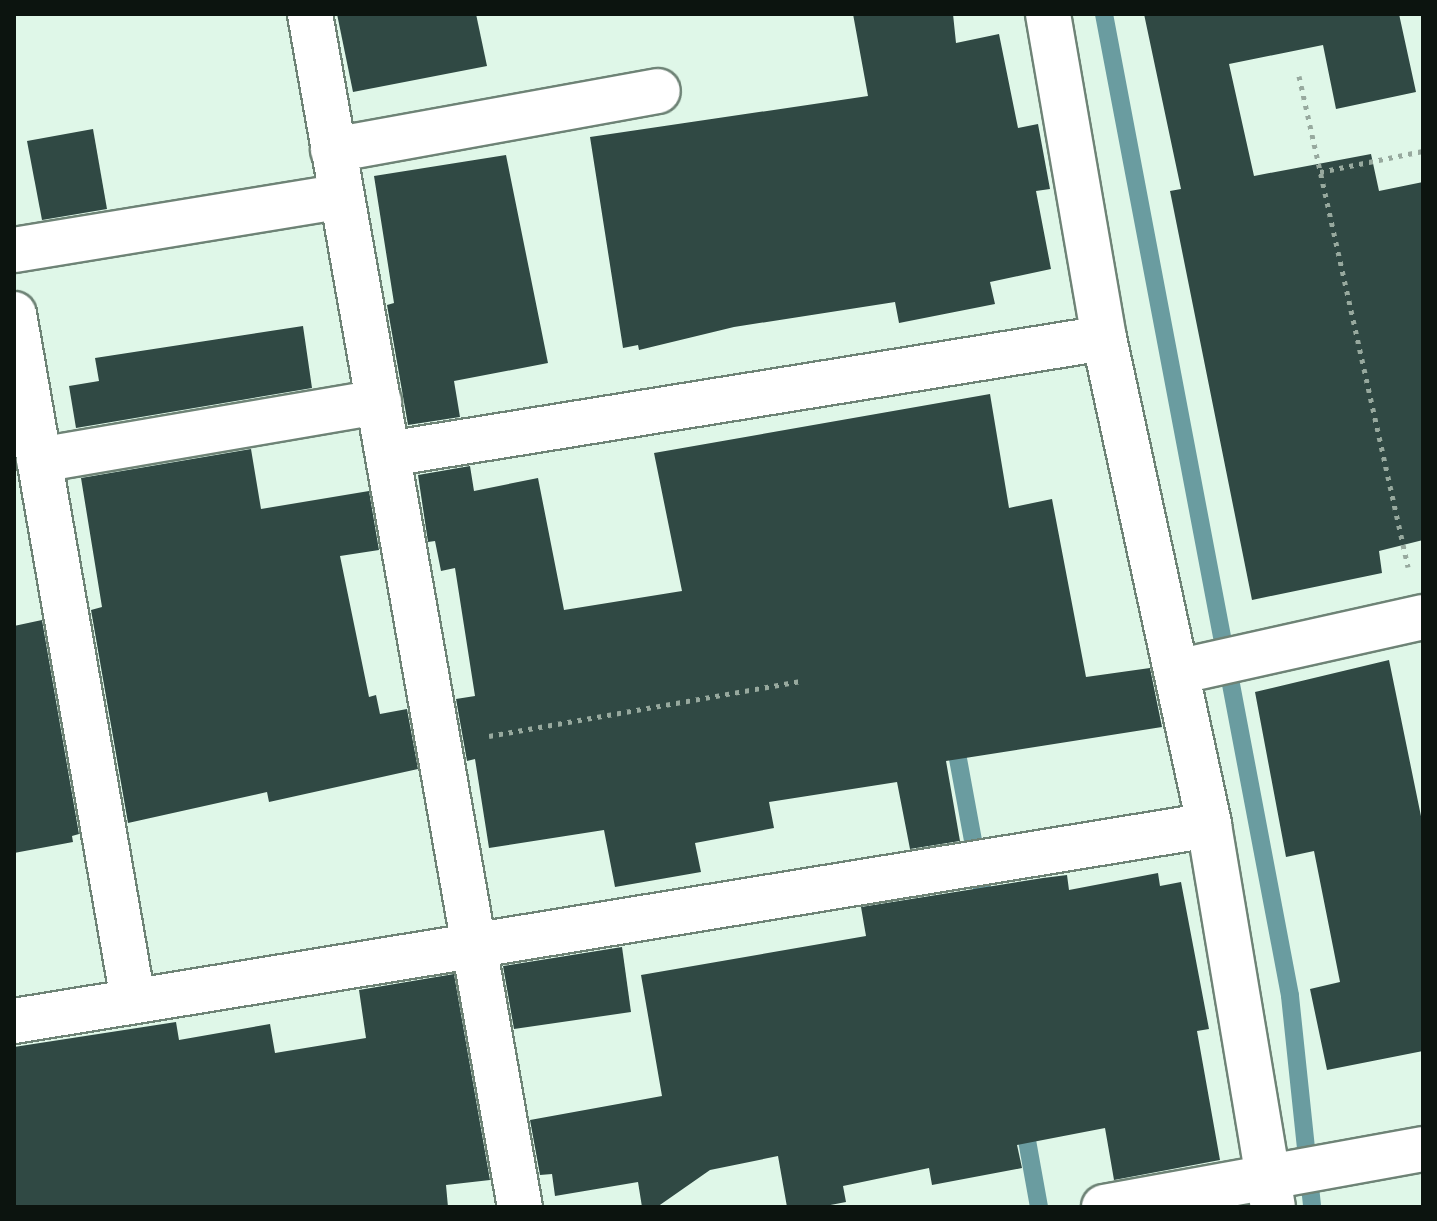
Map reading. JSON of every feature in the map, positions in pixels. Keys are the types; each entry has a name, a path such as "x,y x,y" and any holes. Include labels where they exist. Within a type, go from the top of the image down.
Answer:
{"street":[{"path":"310,14 477,941 520,1207"},
{"path":"1048,14 1104,338 1192,669 1209,825 1276,1187"},
{"path":"333,150 658,91"},
{"path":"14,250 342,196"},
{"path":"14,314 133,1000"},
{"path":"388,454 1104,338"},
{"path":"39,460 379,402"},
{"path":"1192,669 1276,650 1422,624"},
{"path":"14,1021 477,941 1209,825"},
{"path":"1104,1207 1276,1187 1331,1167 1423,1149"}],"path":[{"path":"1299,76 1422,624"},
{"path":"1320,172 1423,151"},
{"path":"441,745 802,681"}],"building":[{"path":"337,14 476,14 487,66 353,92"},
{"path":"853,14 953,14 956,43 999,34 1018,128 1038,124 1050,189 1036,191 1051,269 990,282 995,304 899,323 895,302 734,327 639,350 638,345 623,348 590,137 868,96"},
{"path":"1144,14 1399,14 1416,92 1336,109 1323,45 1229,64 1254,176 1371,154 1379,191 1423,182 1423,540 1379,551 1382,573 1252,600 1170,191 1181,189"},
{"path":"93,129 107,209 42,220 27,141"},
{"path":"506,155 548,363 454,381 460,417 408,425 387,305 394,303 374,176"},
{"path":"303,326 312,388 76,428 69,386 99,381 95,358"},
{"path":"990,394 1009,508 1052,499 1086,677 1150,668 1162,727 946,761 960,841 910,849 897,782 769,802 774,828 695,843 701,872 615,887 604,830 489,848 475,759 467,761 456,699 475,696 455,568 441,571 435,541 428,542 418,475 470,466 474,491 538,478 564,610 682,591 654,453"},
{"path":"251,449 261,509 369,491 379,550 340,556 369,697 376,695 380,714 407,709 418,769 269,802 267,792 128,823 91,610 102,607 81,478"},
{"path":"42,620 79,834 72,836 73,842 14,853 14,626"},
{"path":"1389,660 1423,826 1423,1051 1327,1070 1310,989 1340,982 1314,851 1286,857 1255,692"},
{"path":"1158,873 1160,886 1181,882 1209,1029 1197,1031 1220,1160 1114,1180 1105,1128 1017,1145 1022,1168 932,1185 929,1168 843,1186 846,1202 820,1207 787,1207 778,1156 710,1170 657,1207 642,1207 638,1182 555,1196 552,1174 540,1175 530,1120 662,1096 641,975 866,936 861,907 1067,875 1069,890"},
{"path":"622,947 631,1012 514,1029 503,966"},
{"path":"454,974 490,1180 446,1185 448,1207 14,1207 14,1047 176,1022 179,1040 270,1024 275,1053 366,1038 359,990"}],"waterway":[{"path":"1104,14 1290,996 1312,1207"},
{"path":"954,737 986,912"},
{"path":"1023,1118 1039,1207"}]}
